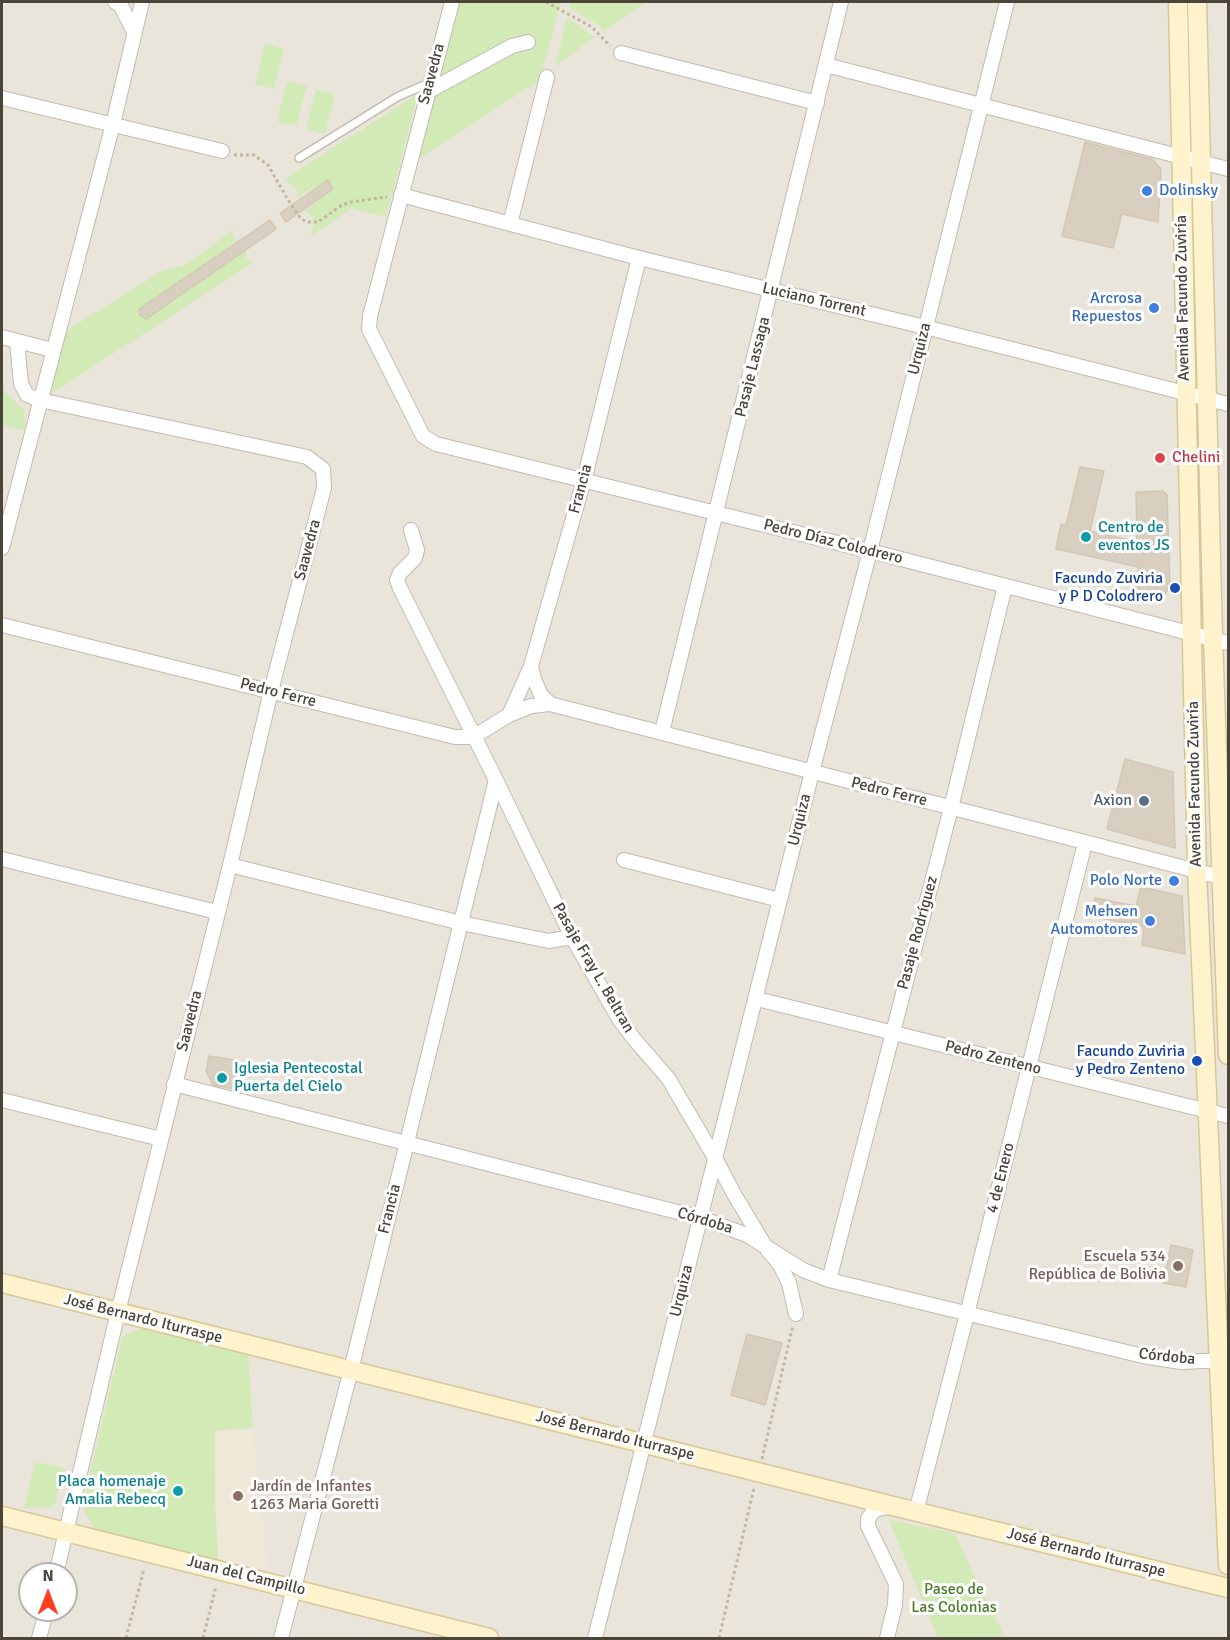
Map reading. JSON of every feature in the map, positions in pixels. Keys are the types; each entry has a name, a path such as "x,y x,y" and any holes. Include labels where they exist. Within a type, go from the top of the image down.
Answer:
{"main road":[{"name":"Avenida Facundo Zuviría","path":"1178,2 1197,871 1224,1360 1228,1565"},
{"name":"Avenida Facundo Zuviría","path":"1197,2 1207,399 1221,641 1228,1055"},
{"name":"José Bernardo Iturraspe","path":"2,1283 759,1471 915,1512 1228,1588"},
{"name":"Juan del Campillo","path":"2,1516 489,1638"}],"street":[{"path":"115,2 121,6 134,32"},
{"path":"2,548 113,124 142,2"},
{"name":"Saavedra","path":"436,444 423,436 369,329 370,316 452,2"},
{"name":"Pasaje Lassaga","path":"662,732 841,2"},
{"name":"Urquiza","path":"595,1638 1007,2"},
{"path":"429,87 512,46 528,42"},
{"path":"621,53 817,103"},
{"path":"826,65 1228,169"},
{"path":"510,224 547,77"},
{"path":"2,98 222,151"},
{"name":"Luciano Torrent","path":"401,195 639,258 925,327 1228,404"},
{"name":"Francia","path":"509,715 531,666 584,480 639,258"},
{"path":"2,338 52,350"},
{"path":"17,341 21,384 27,395 40,399"},
{"name":"Saavedra","path":"40,399 307,457 323,469 324,488 174,1084 59,1562"},
{"name":"Pedro Díaz Colodrero","path":"436,444 870,551 1221,641"},
{"name":"Pasaje Fray L. Beltran","path":"411,530 417,550 415,558 400,573 397,580 473,737 572,937 619,1019 668,1078 734,1194 767,1249 780,1265 789,1283 796,1314"},
{"name":"Pasaje Rodríguez","path":"829,1280 951,808 1005,586"},
{"name":"Pedro Ferre","path":"2,625 455,737 473,737 509,715 531,706 550,704 1225,878"},
{"path":"531,666 538,687 550,704"},
{"name":"Francia","path":"281,1638 351,1370 496,780"},
{"name":"4 de Enero","path":"915,1512 1085,843"},
{"path":"2,859 218,912"},
{"path":"624,860 780,900"},
{"path":"230,865 461,923 549,941 572,937"},
{"name":"Pedro Zenteno","path":"757,999 1228,1116"},
{"name":"Córdoba","path":"174,1084 700,1218 747,1235 803,1270 829,1280 1143,1356 1181,1362 1224,1360"},
{"path":"2,1100 161,1139"},
{"path":"887,1638 897,1593 896,1584 868,1526 868,1519 874,1510 893,1506"},
{"path":"39,1638 44,1622"}],"lane":[{"path":"299,158 398,97 429,87"}],"path":[{"path":"546,2 592,27 611,47 621,53"},
{"path":"222,151 232,155 242,153 254,155 262,159 268,165 288,200 302,219 308,222 318,222 342,205 351,202 401,195"},
{"path":"719,1638 796,1314"},
{"path":"126,1638 148,1552"},
{"path":"203,1638 220,1570"}],"shaded area":[{"path":"2,2 1228,2 1228,1638 2,1638"},
{"name":"Jardín de Infantes 1263 Maria Goretti","path":"253,1430 268,1573 218,1560 215,1431"}],"green space":[{"path":"458,2 561,2 540,80 417,160"},
{"path":"570,2 646,2 604,31 599,25 569,8"},
{"path":"567,18 595,37 555,66"},
{"path":"265,44 284,49 274,89 255,84"},
{"path":"287,81 307,86 296,126 277,121"},
{"path":"316,89 335,94 325,134 306,129"},
{"path":"418,94 386,217 352,208 311,236 314,217 305,212 320,199 314,188 297,197 297,188 284,179"},
{"path":"234,229 232,237 246,252 246,258 254,262 51,394 66,331 162,271 186,265"},
{"path":"2,380 5,392 24,410 26,431 2,425"},
{"path":"143,1328 248,1354 253,1428 215,1431 218,1560 94,1529 82,1506 123,1336"},
{"path":"35,1462 64,1468 54,1507 24,1508"},
{"name":"Paseo de Las Colonias","path":"889,1520 954,1533 1005,1638 938,1638"}],"building":[{"path":"1085,142 1152,159 1161,169 1158,222 1122,214 1113,248 1062,236"},
{"path":"328,180 333,189 286,222 280,213"},
{"path":"270,220 276,229 146,319 140,315 139,309"},
{"name":"Centro de eventos JS","path":"1080,467 1104,471 1090,531 1137,542 1136,492 1163,491 1167,495 1170,587 1165,594 1153,597 1133,592 1139,567 1056,549 1061,524 1066,525"},
{"name":"Axion","path":"1125,759 1173,772 1175,848 1107,829"},
{"name":"Mehsen Automotores","path":"1141,887 1182,896 1185,954 1142,945 1144,927 1091,916 1095,898 1136,906"},
{"name":"Iglesia Pentecostal Puerta del Cielo","path":"209,1056 235,1060 235,1089 213,1085 206,1071"},
{"name":"Escuela 534 República de Bolivia","path":"1171,1245 1193,1250 1186,1287 1163,1283"},
{"path":"747,1334 782,1343 765,1405 731,1395"}],"place":[{"name":"Dolinsky","path":"1147,191"},
{"name":"Arcrosa Repuestos","path":"1154,308"},
{"name":"Chelini","path":"1160,458"},
{"name":"Centro de eventos JS","path":"1086,537"},
{"name":"Facundo Zuviria y P D Colodrero","path":"1175,588"},
{"name":"Axion","path":"1144,801"},
{"name":"Polo Norte","path":"1174,881"},
{"name":"Mehsen Automotores","path":"1150,921"},
{"name":"Facundo Zuviria y Pedro Zenteno","path":"1197,1061"},
{"name":"Iglesia Pentecostal Puerta del Cielo","path":"222,1078"},
{"name":"Escuela 534 República de Bolivia","path":"1178,1266"},
{"name":"Placa homenaje Amalia Rebecq","path":"178,1491"},
{"name":"Jardín de Infantes 1263 Maria Goretti","path":"238,1496"}]}
